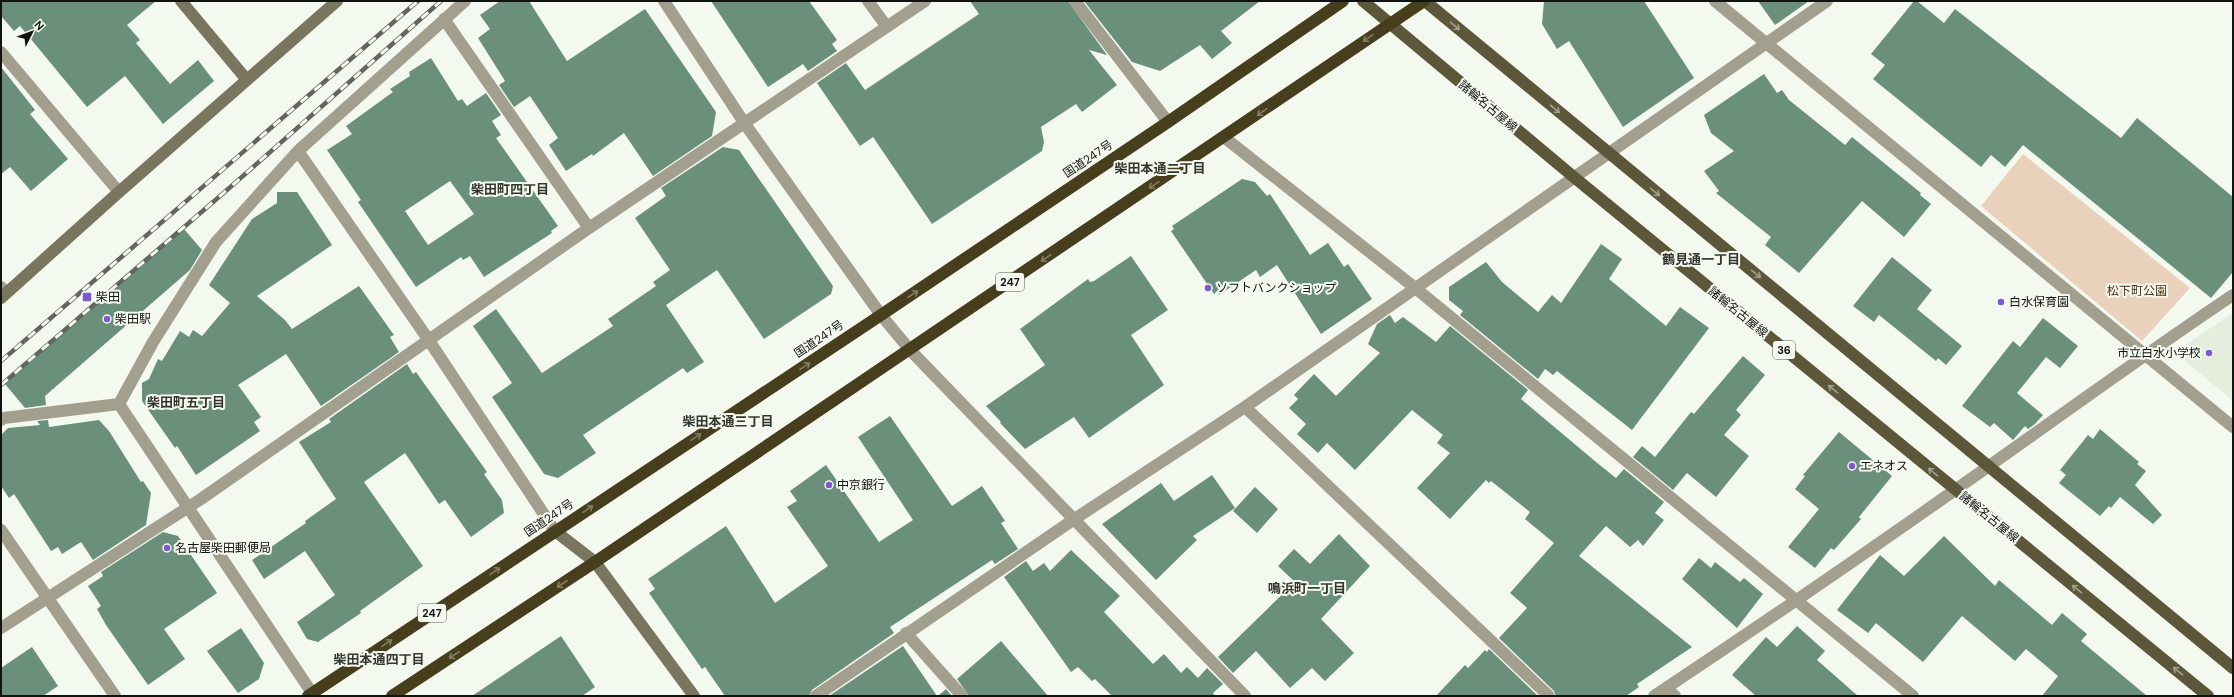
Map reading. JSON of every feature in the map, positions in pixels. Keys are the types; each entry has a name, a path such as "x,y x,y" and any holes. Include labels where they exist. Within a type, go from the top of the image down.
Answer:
{"highway":[{"name":"国道247号","path":"310,695 881,315 1168,122 1343,1"},
{"name":"247","path":"392,696 595,562 1225,138 1424,1"}],"main road":[{"name":"諸輪名古屋線","path":"1363,1 1574,178 2208,696"},
{"path":"1424,1 2233,668"}],"street":[{"path":"181,1 247,80"},
{"path":"3,292 337,1"},
{"path":"119,404 153,342 216,242 298,151 465,1"},
{"path":"664,1 745,124 881,315 910,350 1245,696"},
{"path":"868,1 887,27"},
{"path":"1,628 188,508 589,228 925,1"},
{"path":"1075,1 1168,122"},
{"path":"1715,1 1767,42 2233,427"},
{"path":"816,696 1073,520 1244,407 1414,287 1609,154 1827,1"},
{"path":"444,19 589,228"},
{"path":"1,52 119,192"},
{"path":"1225,138 1414,287 1795,601 1913,696"},
{"path":"298,151 428,339 556,531 595,562 694,696"},
{"path":"1654,696 1671,692 1795,601 1956,490 2144,354 2233,295"},
{"path":"1,420 4,418 119,404"},
{"path":"119,404 310,695"},
{"path":"1244,407 1550,696"},
{"path":"1,530 114,696"},
{"path":"906,633 962,696"}],"shaded area":[{"name":"市立白水小学校","path":"2233,313 2233,401 2185,361 2185,345"}],"green space":[{"name":"松下町公園","path":"2023,154 2190,288 2142,341 1981,206"}],"building":[{"path":"1,1 156,1 127,25 140,40 136,43 170,84 198,60 214,81 163,124 125,76 87,107 20,26 14,31 1,16"},
{"path":"500,1 529,1 567,61 645,9 716,112 712,136 653,176 624,133 593,156 592,154 566,171 549,145 558,138 530,96 514,107 499,85 505,81 478,38 490,29 480,15"},
{"path":"711,1 809,1 837,40 832,44 837,51 808,71 803,64 768,87"},
{"path":"970,1 1068,1 1107,55 1089,50 1117,85 1082,112 1076,104 1041,127 1044,142 1042,151 932,224 873,137 860,146 817,83 846,63 865,90 979,14"},
{"path":"1084,1 1260,1 1221,31 1232,43 1212,59 1200,45 1160,71 1132,62"},
{"path":"1544,1 1644,1 1694,78 1623,127 1569,41 1557,49 1542,24"},
{"path":"1758,1 1809,1 1775,25"},
{"path":"1914,1 1917,1 1944,23 1955,9 2121,138 2137,118 2233,197 2233,272 2211,298 2023,145 2005,167 1991,155 1981,167 1873,79 1885,65 1871,54"},
{"path":"431,58 458,101 462,99 467,106 486,93 501,115 492,121 501,135 496,138 558,226 551,231 552,233 484,277 470,256 463,260 461,257 416,287 358,202 361,200 327,150 352,134 346,126 393,92 390,89 410,76 409,72","holes":["450,181 474,214 428,245 405,211"]},
{"path":"1,67 35,110 30,114 68,159 31,191 10,167 1,174"},
{"path":"1764,74 1777,93 1782,90 1789,100 1845,145 1852,137 1921,193 1920,195 1931,204 1904,237 1862,201 1799,273 1765,245 1771,237 1716,193 1719,191 1704,171 1734,151 1711,133 1704,115"},
{"path":"723,147 739,150 833,286 831,294 764,339 717,270 666,305 704,362 687,373 683,368 583,435 596,453 558,478 544,474 492,397 512,383 473,326 496,309 542,373 613,326 608,319 656,286 653,282 670,270 635,218 666,196 661,188"},
{"path":"1242,179 1255,182 1267,196 1270,194 1310,255 1328,243 1344,267 1348,264 1372,299 1321,334 1277,265 1260,277 1256,270 1219,295 1217,291 1214,294 1171,231 1174,229 1172,226"},
{"path":"277,192 297,192 332,245 257,296 285,320 292,329 359,286 394,335 390,337 399,352 321,406 286,354 238,385 261,417 254,422 260,431 196,475 177,446 175,448 142,401 142,383 149,379 158,359 162,361 180,331 189,337 193,330 202,336 230,303 209,285 252,219 277,203"},
{"name":"柴田駅","path":"184,229 202,250 190,270 45,396 46,405 25,408 5,384"},
{"path":"1601,244 1622,259 1609,279 1666,326 1680,307 1709,328 1632,430 1557,371 1553,375 1545,369 1538,379 1460,315 1463,311 1449,300 1449,287 1486,262 1502,282 1538,312 1552,295 1561,303"},
{"path":"1131,256 1168,310 1131,335 1164,385 1089,438 1074,417 1025,449 986,406 1045,365 1020,329 1088,279 1090,282 1094,281"},
{"path":"1892,257 1932,290 1917,309 1962,346 1946,365 1938,358 1936,361 1879,315 1874,322 1853,306"},
{"path":"1390,315 1395,323 1403,317 1436,342 1450,326 1528,390 1521,399 1596,462 1616,478 1624,469 1664,502 1655,513 1664,520 1643,546 1638,540 1630,547 1606,526 1579,556 1692,647 1637,684 1639,687 1626,696 1556,696 1554,691 1499,638 1527,608 1510,593 1554,543 1525,519 1530,512 1491,481 1489,483 1486,480 1450,519 1417,488 1450,453 1437,443 1443,435 1412,410 1355,470 1327,443 1318,453 1297,434 1306,424 1289,408 1298,399 1294,395 1314,374 1336,396 1380,353 1368,344 1377,324"},
{"path":"2043,318 2078,346 2060,368 2046,357 2017,393 2043,415 2028,429 2025,426 2013,440 1994,423 1990,427 1962,406 2013,341 2020,347"},
{"path":"1743,356 1765,375 1736,410 1741,415 1724,435 1749,456 1716,497 1687,473 1673,490 1633,457 1642,446 1655,457 1691,412 1694,414"},
{"path":"407,364 413,374 416,372 487,472 484,474 502,500 504,513 471,537 445,500 439,504 405,453 364,482 423,566 360,611 361,613 318,642 307,639 297,622 335,595 305,551 264,579 252,560 306,523 305,521 336,499 299,442 331,422 329,419"},
{"path":"890,416 952,506 982,486 1005,521 1001,523 1018,549 995,564 992,560 890,627 894,633 812,690 809,696 725,696 705,667 702,669 649,593 655,589 648,579 726,526 775,603 828,566 787,507 797,501 790,491 826,465 879,542 913,520 858,437"},
{"path":"48,420 49,427 99,420 109,431 141,482 143,481 151,493 146,525 93,560 81,542 62,554 58,547 51,551 14,494 9,498 1,486 1,435 8,428 40,425 37,421"},
{"path":"2100,429 2139,462 2137,464 2146,471 2135,485 2162,515 2153,524 2120,497 2111,508 2109,506 2100,516 2059,483 2066,475 2060,470 2088,435 2093,439"},
{"path":"1839,432 1892,476 1859,517 1861,519 1834,550 1831,548 1815,568 1788,547 1819,509 1795,489 1805,476 1803,475"},
{"path":"1212,475 1235,508 1193,536 1197,540 1156,580 1102,524 1161,483 1174,501"},
{"path":"1255,487 1278,509 1257,533 1233,511"},
{"path":"163,532 178,536 217,593 164,629 185,659 148,685 106,625 97,609 101,606 88,586 103,576 101,572"},
{"path":"1339,534 1370,566 1321,619 1354,653 1325,681 1312,668 1290,688 1256,651 1233,673 1218,657 1295,582 1278,566 1294,549 1310,564"},
{"path":"1944,536 1995,586 1999,580 2052,625 2062,613 2087,634 2081,641 2147,696 2042,696 2058,676 2026,649 2015,661 1962,616 1923,662 1876,623 1868,633 1837,610 1880,555 1904,576"},
{"path":"1071,550 1120,596 1104,612 1153,664 1164,654 1181,673 1187,667 1198,678 1207,668 1223,684 1213,693 1215,696 1112,696 1095,679 1092,681 1078,667 1071,672 1004,577 1026,561 1033,571 1044,563 1050,571"},
{"path":"1699,558 1711,568 1715,562 1740,582 1744,578 1763,594 1737,628 1682,579"},
{"path":"1797,626 1825,651 1817,660 1858,696 1756,696 1732,675 1766,637 1777,647"},
{"path":"241,628 264,663 259,679 238,693 207,651"},
{"path":"561,636 595,687 582,696 472,696"},
{"path":"1001,641 1048,696 969,696 957,679"},
{"path":"903,646 937,696 829,696"},
{"path":"32,647 58,686 43,696 1,696 1,668"},
{"path":"1489,649 1538,696 1436,696 1465,665 1468,668 1485,650 1487,652"},
{"path":"946,689 952,696 938,696"}],"railway":[{"path":"1,361 418,1"},
{"path":"1,385 227,190 441,1"}],"place":[{"name":"ソフトバンクショップ","path":"1208,288"},
{"name":"柴田","path":"87,297"},
{"name":"白水保育園","path":"2001,302"},
{"name":"柴田駅","path":"107,319"},
{"name":"市立白水小学校","path":"2209,353"},
{"name":"エネオス","path":"1852,466"},
{"name":"中京銀行","path":"829,485"},
{"name":"名古屋柴田郵便局","path":"167,548"}],"district":[{"name":"柴田本通二丁目","path":"1160,168"},
{"name":"柴田町四丁目","path":"510,189"},
{"name":"鶴見通一丁目","path":"1701,259"},
{"name":"柴田町五丁目","path":"186,402"},
{"name":"柴田本通三丁目","path":"728,421"},
{"name":"鳴浜町一丁目","path":"1307,588"},
{"name":"柴田本通四丁目","path":"379,659"}]}
